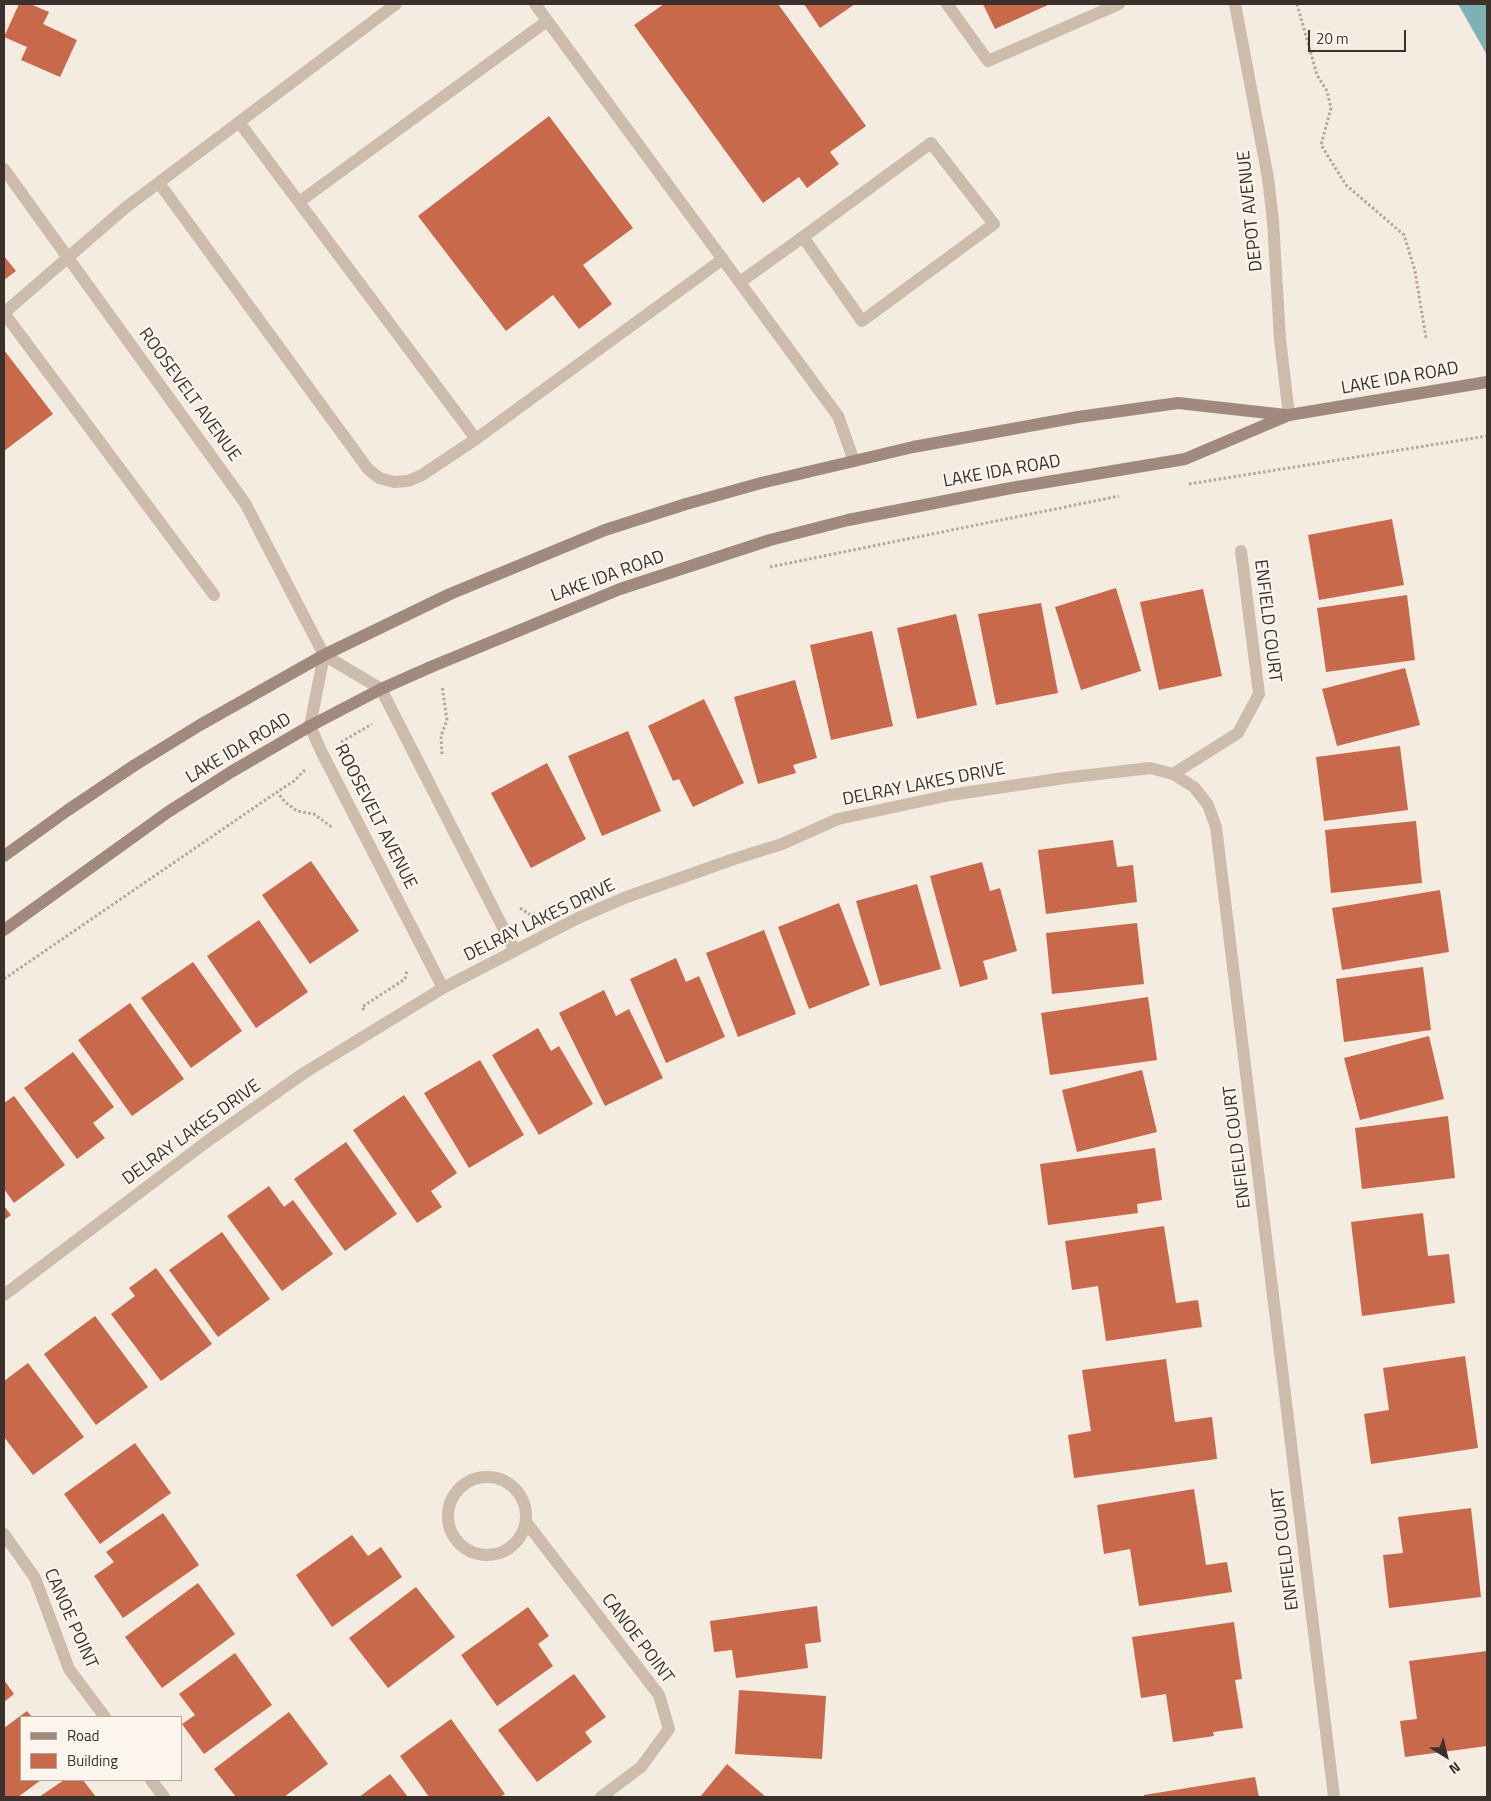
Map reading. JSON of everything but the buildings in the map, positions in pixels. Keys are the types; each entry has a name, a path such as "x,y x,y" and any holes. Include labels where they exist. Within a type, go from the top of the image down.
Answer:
{"street":[{"path":"214,595 4,313 125,208 396,4"},
{"path":"535,4 838,416 854,461"},
{"path":"947,4 988,61 1119,4"},
{"name":"DEPOT AVENUE","path":"1235,4 1268,178 1273,221 1280,339 1289,416"},
{"path":"299,202 547,21"},
{"path":"240,122 476,439"},
{"path":"740,282 931,144 994,224 862,321 803,237"},
{"name":"ROOSEVELT AVENUE","path":"4,169 245,504 324,655"},
{"path":"158,183 368,469 379,478 394,482 408,481 422,475 476,439 723,259"},
{"name":"LAKE IDA ROAD","path":"4,930 168,812 231,772 310,726 381,689 499,638 620,589 770,540 848,520 919,504 1184,459 1289,416 1487,382"},
{"name":"LAKE IDA ROAD","path":"4,856 135,765 200,725 324,655 450,594 605,530 686,504 761,483 914,448 1078,417 1178,403 1289,416"},
{"name":"ENFIELD COURT","path":"1241,551 1259,694 1238,733 1172,774 1194,787 1208,806 1216,827 1334,1797"},
{"path":"310,726 324,655 381,689 514,951"},
{"name":"ROOSEVELT AVENUE","path":"310,726 322,753 443,988"},
{"name":"DELRAY LAKES DRIVE","path":"4,1296 225,1129 304,1073 443,988 563,926 624,898 782,844 838,819 950,795 1064,778 1150,768 1172,774"},
{"name":"CANOE POINT","path":"526,1522 521,1535 513,1546 501,1553 487,1555 474,1553 462,1547 453,1536 448,1524 448,1510 452,1497 461,1487 472,1480 486,1477 499,1479 511,1485 520,1496 525,1508 526,1522 659,1695 669,1729 641,1767 601,1797"},
{"name":"CANOE POINT","path":"4,1534 35,1578 69,1669 104,1716"},
{"path":"152,1781 164,1797"}],"path":[{"path":"1297,4 1317,75 1327,91 1331,108 1321,146 1346,185 1404,235 1415,271 1426,338"},
{"path":"1184,485 1487,436"},
{"path":"766,568 1126,494"},
{"path":"435,688 451,682"},
{"path":"442,686 446,720 441,736 442,757"},
{"path":"4,979 294,782 322,753 392,712"},
{"path":"277,792 285,802 298,811 314,814 334,830"},
{"path":"519,907 529,914 542,913 554,908 563,926"},
{"path":"375,1029 362,1007 405,979 407,964"}],"water":[{"path":"1458,4 1487,4 1487,55"}]}
